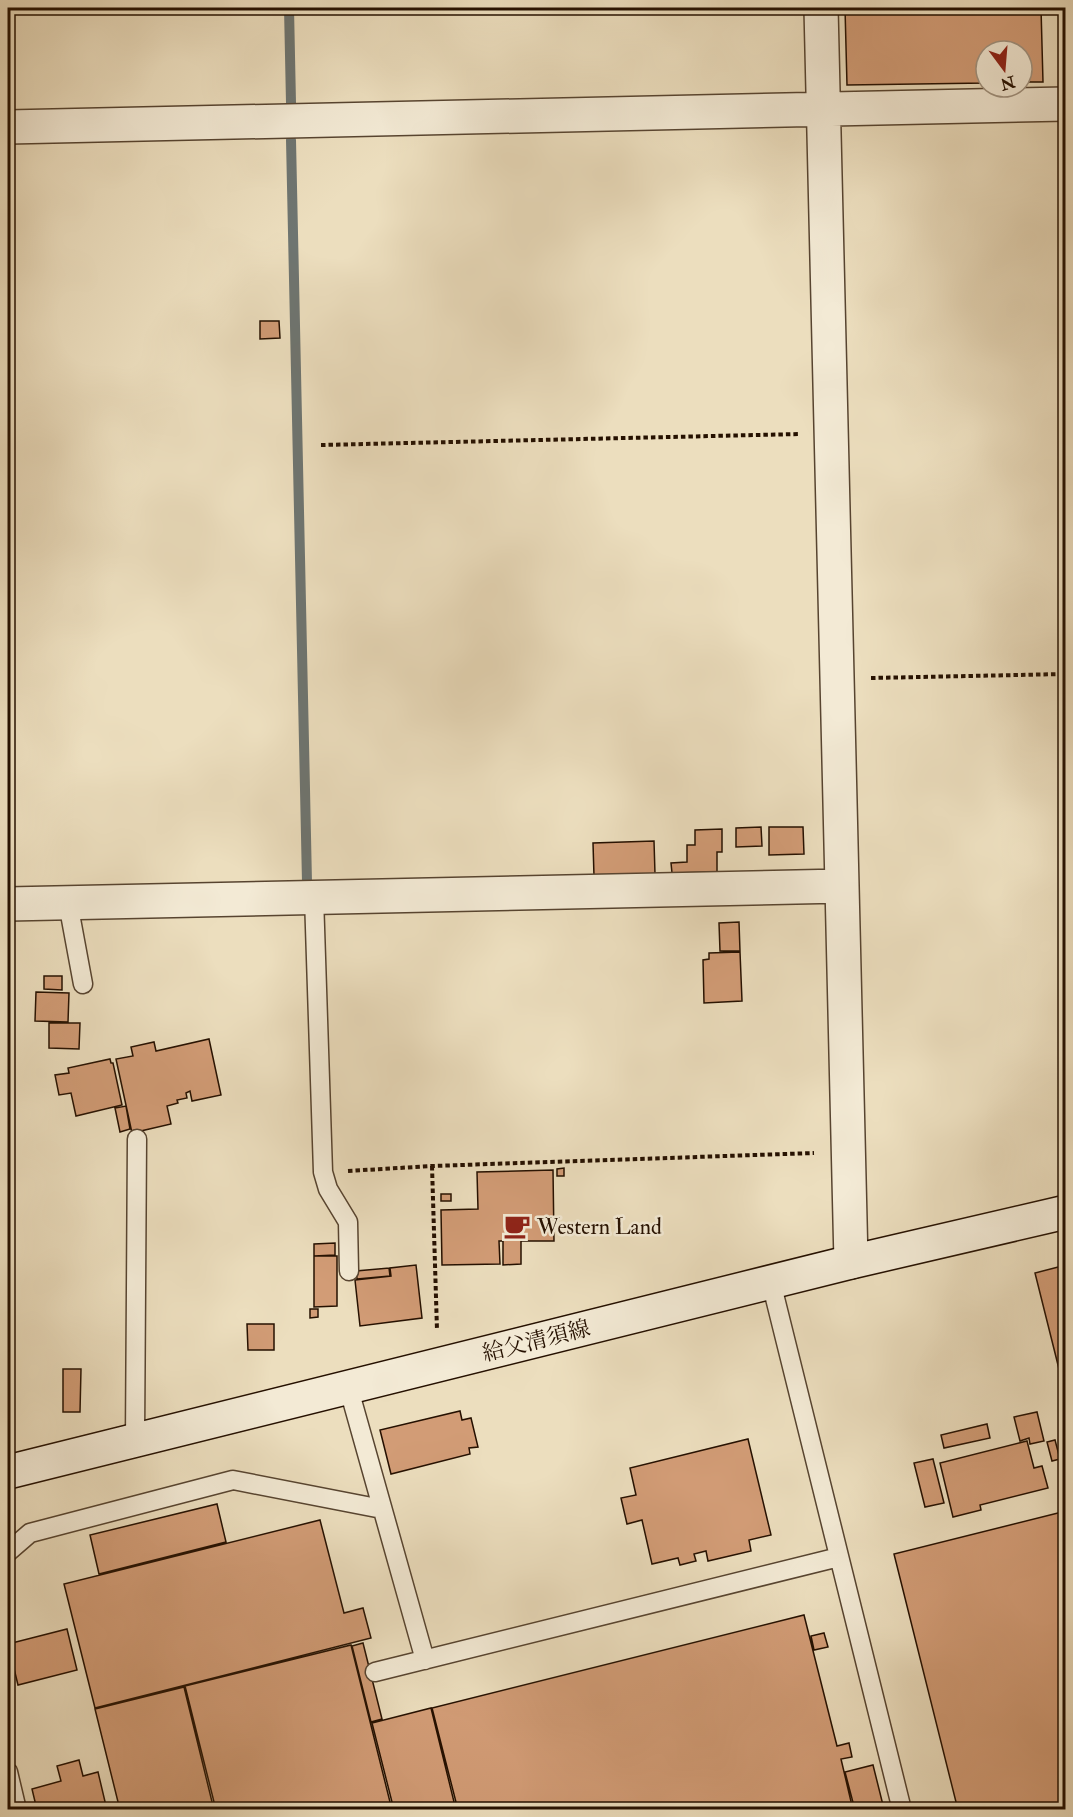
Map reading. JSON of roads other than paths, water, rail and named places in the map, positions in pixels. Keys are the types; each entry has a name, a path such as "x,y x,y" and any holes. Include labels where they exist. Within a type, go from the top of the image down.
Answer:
{"street":[{"path":"821,8 851,1262"},
{"path":"8,127 1065,104"},
{"path":"8,904 842,886"},
{"name":"給父清須線","path":"8,1472 851,1262 1065,1212"}],"lane":[{"path":"314,897 323,1172 328,1189 348,1222 349,1270"},
{"path":"68,903 83,984"},
{"path":"135,1439 137,1139"},
{"path":"771,1282 902,1809"},
{"path":"348,1386 425,1660"},
{"path":"8,1552 30,1533 233,1480 382,1509"},
{"path":"375,1672 839,1557"},
{"path":"8,1772 17,1809"}],"waterway":[{"path":"289,8 291,103"},
{"path":"291,140 307,882"}],"place":[{"name":"Western Land","path":"517,1226"}]}
